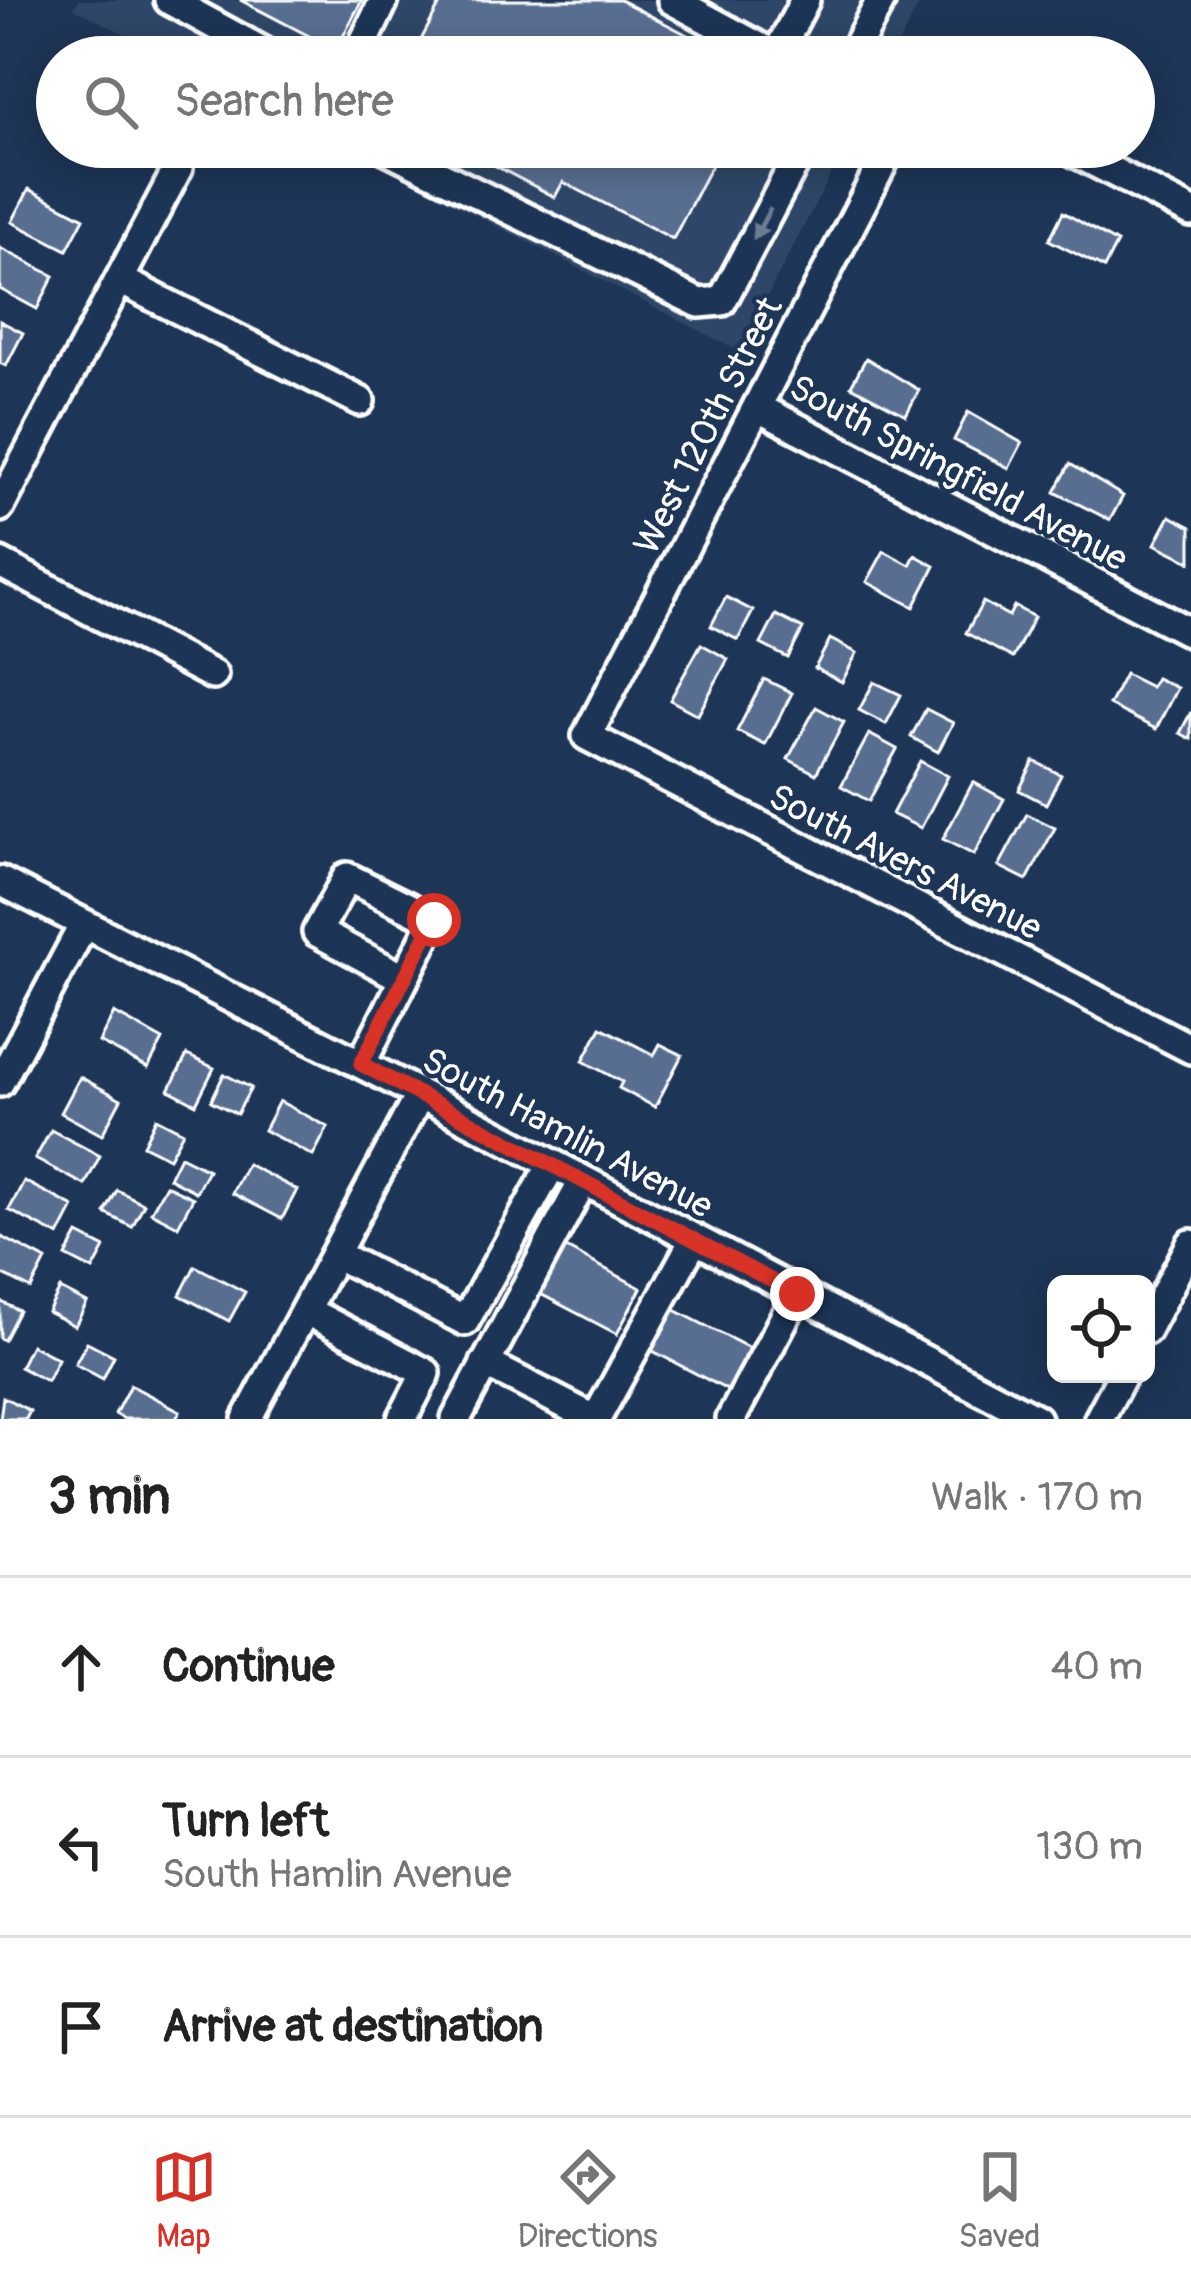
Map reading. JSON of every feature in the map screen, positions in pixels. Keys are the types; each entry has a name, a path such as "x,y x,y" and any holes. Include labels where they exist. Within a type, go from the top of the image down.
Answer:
{"street":[{"path":"169,0 235,36"},
{"path":"367,36 384,0"},
{"path":"672,0 718,11 750,36"},
{"path":"788,36 806,0"},
{"path":"861,36 880,0"},
{"path":"0,507 178,168"},
{"path":"426,168 699,303 722,302 792,168"},
{"name":"West 120th Street","path":"587,736 880,168"},
{"path":"1106,168 1191,212"},
{"path":"120,280 360,401"},
{"name":"South Springfield Avenue","path":"757,407 1191,633"},
{"path":"0,563 213,675"},
{"name":"South Avers Avenue","path":"587,736 1191,1049"},
{"name":"South Hamlin Avenue","path":"0,881 420,1094 1036,1419"},
{"path":"0,1082 84,924"},
{"path":"361,1064 403,978"},
{"path":"247,1419 420,1094"},
{"path":"335,1254 465,1321 552,1165"},
{"path":"456,1419 583,1181"},
{"path":"485,1364 595,1419 694,1240"},
{"path":"1155,1313 1191,1244"},
{"path":"731,1419 797,1294"},
{"path":"305,1310 426,1373 402,1419"},
{"path":"1099,1419 1118,1383"}],"shaded area":[{"path":"78,0 921,0 903,36 128,36 74,8"},
{"path":"385,168 834,168 739,351"}],"building":[{"path":"240,0 362,0 343,36 309,36"},
{"path":"437,0 620,0 689,36 423,36 441,2"},
{"path":"499,168 710,168 673,239 563,182 555,197"},
{"path":"29,189 84,218 67,250 12,222"},
{"path":"1063,212 1117,243 1104,268 1049,240"},
{"path":"0,248 54,276 37,309 0,289"},
{"path":"0,321 23,333 6,366 0,363"},
{"path":"866,358 919,390 906,415 851,386"},
{"path":"968,412 1022,443 1009,468 954,440"},
{"path":"1070,464 1123,496 1110,520 1055,492"},
{"path":"1170,516 1191,527 1191,562 1155,544"},
{"path":"884,551 910,565 915,555 935,566 914,607 867,582"},
{"path":"726,597 753,611 738,640 711,626"},
{"path":"983,602 1009,616 1014,606 1034,617 1013,658 966,633"},
{"path":"776,615 803,629 788,658 761,644"},
{"path":"830,639 857,653 842,682 815,668"},
{"path":"701,644 728,659 698,715 670,700"},
{"path":"1125,674 1151,687 1156,678 1177,688 1156,729 1109,705"},
{"path":"764,679 792,693 765,745 737,731"},
{"path":"874,682 901,695 886,724 859,710"},
{"path":"816,707 844,722 816,774 788,759"},
{"path":"926,709 953,723 938,752 911,737"},
{"path":"1191,712 1191,739 1180,733"},
{"path":"869,734 897,749 869,801 841,786"},
{"path":"920,761 948,776 921,828 892,814"},
{"path":"1034,761 1061,775 1046,804 1019,790"},
{"path":"973,782 1004,799 974,855 943,839"},
{"path":"1027,814 1055,828 1027,880 999,866"},
{"path":"114,1013 163,1040 148,1068 99,1042"},
{"path":"601,1027 654,1055 660,1044 682,1055 655,1107 583,1061"},
{"path":"187,1055 214,1068 196,1104 169,1090"},
{"path":"224,1074 251,1088 237,1114 211,1101"},
{"path":"80,1077 121,1099 102,1135 61,1113"},
{"path":"279,1101 328,1127 313,1156 264,1130"},
{"path":"156,1118 183,1132 169,1158 143,1145"},
{"path":"51,1130 100,1156 85,1185 35,1159"},
{"path":"180,1156 208,1170 196,1192 169,1178"},
{"path":"247,1164 297,1190 282,1219 232,1193"},
{"path":"24,1181 74,1207 59,1236 9,1210"},
{"path":"166,1185 193,1198 178,1226 151,1212"},
{"path":"117,1190 144,1204 132,1227 105,1213"},
{"path":"78,1234 105,1248 93,1270 66,1256"},
{"path":"0,1236 46,1260 31,1289 0,1273"},
{"path":"555,1242 641,1288 617,1334 531,1289"},
{"path":"195,1266 245,1292 229,1321 180,1295"},
{"path":"60,1289 87,1303 75,1326 48,1312"},
{"path":"0,1301 19,1311 4,1340 0,1338"},
{"path":"671,1308 755,1351 733,1393 649,1349"},
{"path":"87,1342 114,1356 103,1379 75,1364"},
{"path":"31,1345 58,1359 47,1381 20,1367"},
{"path":"130,1385 180,1411 176,1419 124,1419 115,1414"},
{"path":"3,1397 30,1411 26,1419 0,1419"}],"route":[{"path":"434,920 361,1064 797,1294"}]}
